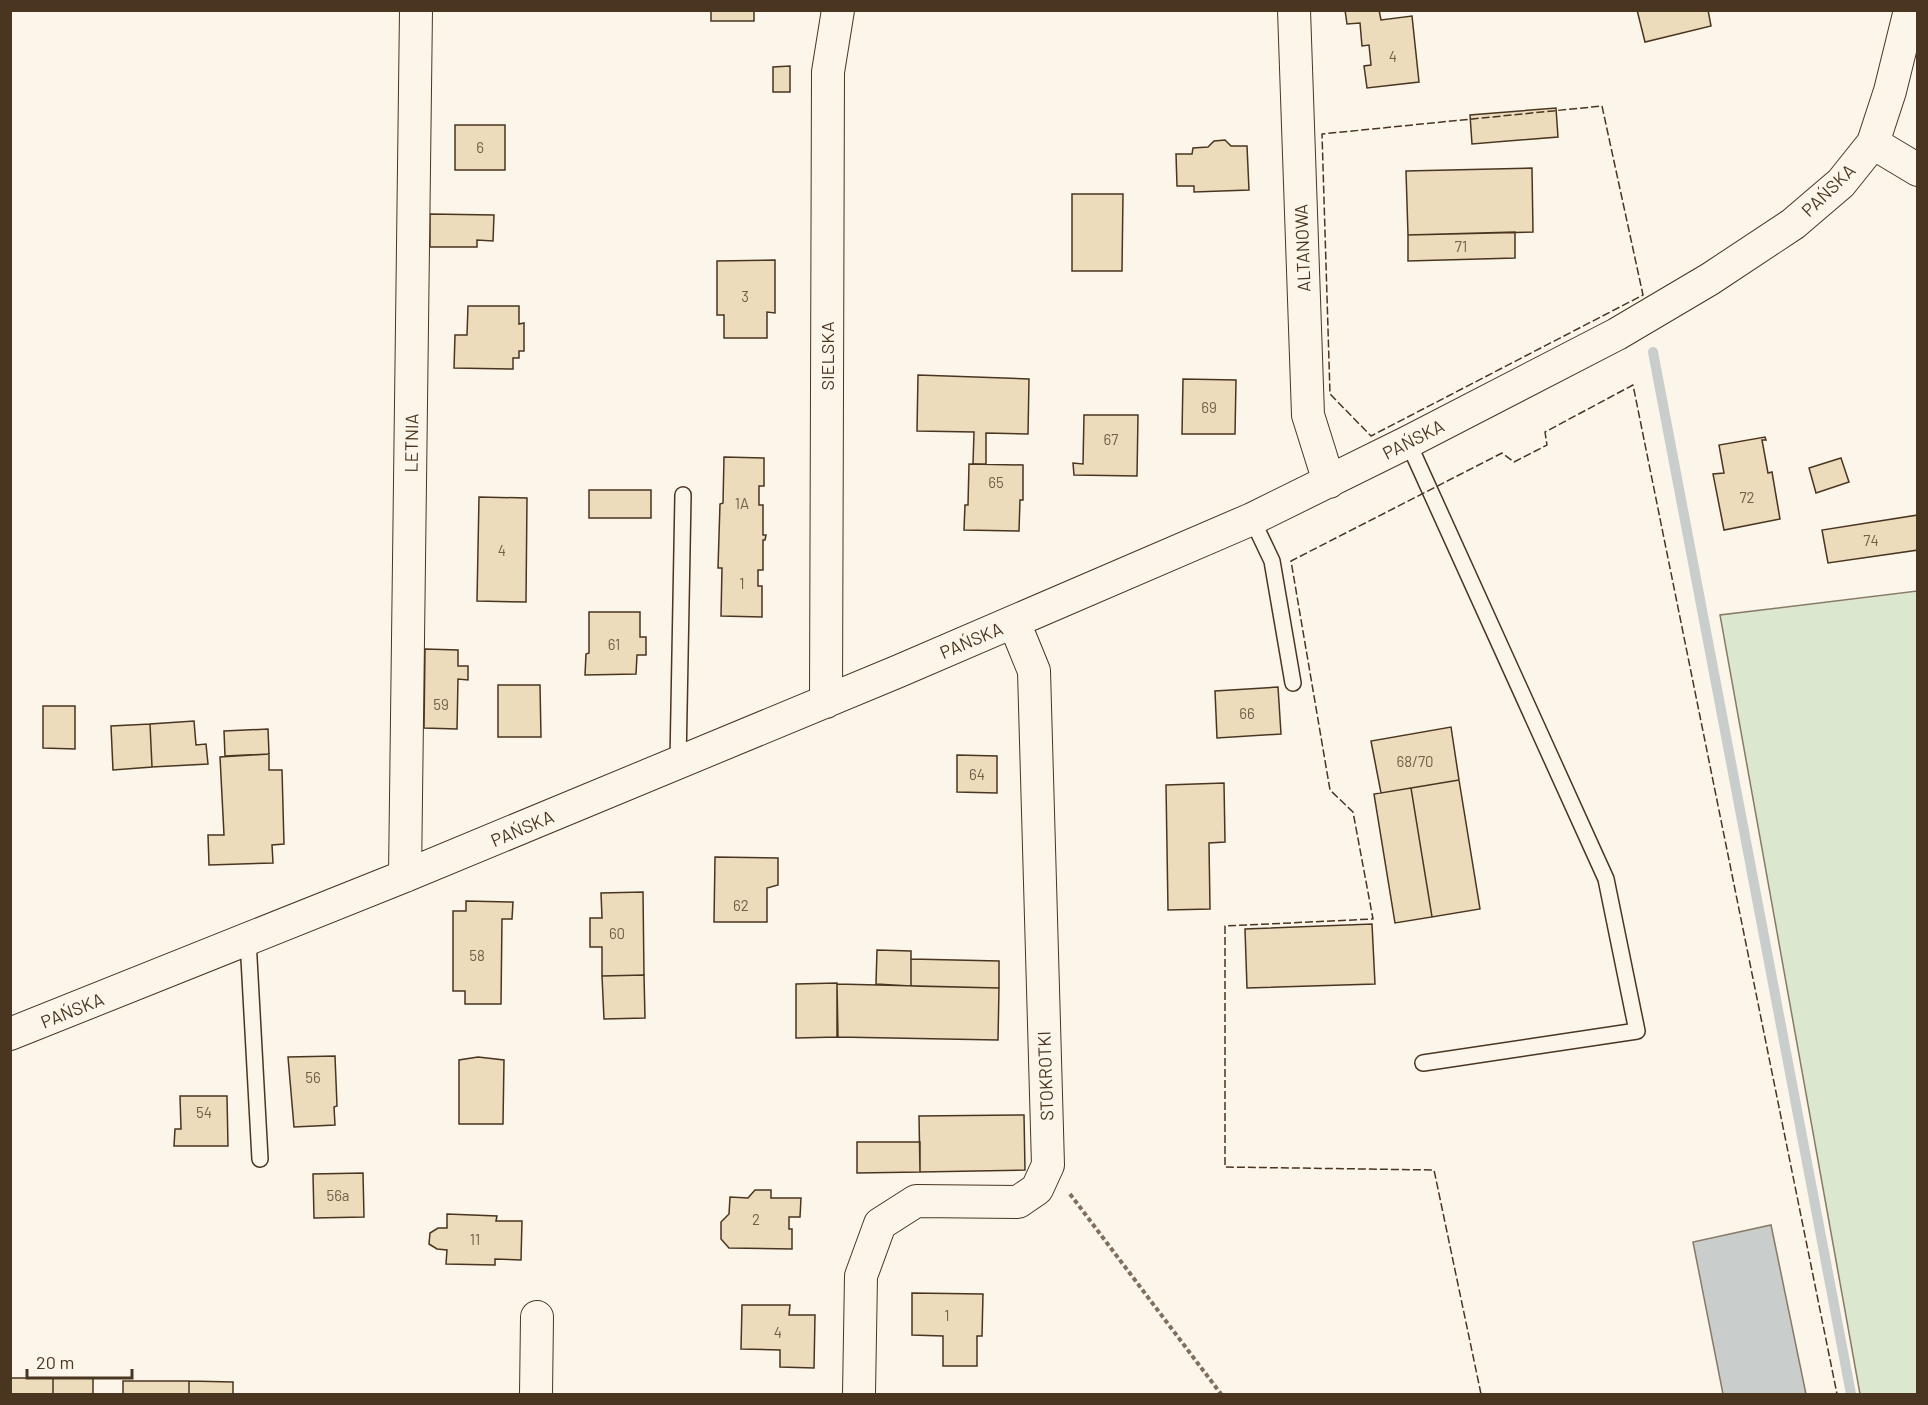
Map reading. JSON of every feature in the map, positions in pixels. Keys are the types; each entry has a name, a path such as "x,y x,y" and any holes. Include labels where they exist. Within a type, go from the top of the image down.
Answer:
{"street":[{"name":"LETNIA","path":"405,876 416,10"},
{"name":"SIELSKA","path":"826,702 828,72 838,10"},
{"name":"ALTANOWA","path":"1294,10 1308,416 1329,482"},
{"path":"1910,10 1890,91 1873,143 1917,170"},
{"name":"PAŃSKA","path":"10,1034 249,940 826,702 1252,519 1408,442 1617,334 1710,279 1793,224 1841,183 1873,143"},
{"name":"STOKROTKI","path":"1014,622 1034,671 1048,1165"},
{"path":"859,1395 861,1276 880,1224 916,1201 1018,1202 1036,1189 1048,1165"},
{"path":"536,1395 537,1317"}],"lane":[{"path":"1408,442 1606,879 1637,1031 1424,1063"},
{"path":"678,763 683,495"},
{"path":"1252,519 1272,561 1293,683"},
{"path":"249,940 260,1159"}],"path":[{"path":"1048,1165 1221,1395"}],"green space":[{"path":"1917,591 1917,1394 1860,1394 1720,615"}],"shaded area":[{"path":"1771,1225 1806,1394 1723,1394 1693,1242"}],"building":[{"path":"711,10 754,10 754,21 711,21"},
{"path":"1345,10 1379,10 1381,20 1412,16 1419,82 1367,88 1364,66 1371,65 1369,45 1362,46 1360,23 1347,24"},
{"path":"1637,10 1708,10 1711,26 1645,42"},
{"path":"790,66 790,92 773,92 773,67"},
{"path":"1556,108 1558,137 1472,144 1470,115"},
{"path":"455,125 505,125 505,170 455,170"},
{"path":"1225,140 1231,146 1247,146 1249,190 1194,192 1194,186 1177,186 1176,154 1192,154 1193,148 1208,147 1214,141"},
{"path":"1532,168 1533,232 1408,235 1406,171"},
{"path":"1072,194 1123,194 1122,271 1072,271"},
{"path":"430,214 494,215 493,241 477,240 477,247 430,247"},
{"path":"1515,232 1515,258 1408,261 1408,235"},
{"path":"775,260 775,313 767,312 767,338 724,338 724,315 717,315 717,261"},
{"path":"468,306 519,306 519,324 524,323 524,351 519,351 519,358 513,358 513,369 454,368 455,335 467,335"},
{"path":"918,375 1029,379 1028,434 986,433 986,464 973,464 974,432 917,431"},
{"path":"1183,379 1236,380 1235,434 1182,434"},
{"path":"1084,415 1138,415 1137,476 1074,475 1073,463 1083,464"},
{"path":"1765,437 1766,440 1762,440 1768,473 1772,472 1780,519 1724,530 1713,474 1724,473 1719,445"},
{"path":"724,457 764,458 764,486 759,486 759,505 763,505 763,535 766,535 763,540 763,570 758,570 758,586 762,586 762,617 721,616 722,568 718,568"},
{"path":"1841,458 1849,482 1816,493 1809,468"},
{"path":"969,464 1023,465 1023,500 1020,500 1019,531 964,530 965,505 968,505"},
{"path":"589,490 651,490 651,518 589,518"},
{"path":"479,497 527,498 526,602 477,601"},
{"path":"1918,515 1918,550 1828,563 1822,530"},
{"path":"589,612 640,612 640,637 646,637 646,655 637,655 636,674 585,675 586,654 589,653"},
{"path":"425,649 458,650 458,666 468,666 468,680 458,679 457,729 424,728"},
{"path":"498,685 540,685 541,737 498,737"},
{"path":"1278,687 1281,734 1217,738 1215,691"},
{"path":"43,706 75,706 75,749 43,748"},
{"path":"194,721 196,745 206,744 208,764 152,767 150,724"},
{"path":"150,724 152,767 113,770 111,726"},
{"path":"1451,727 1459,780 1381,793 1371,741"},
{"path":"268,729 269,754 225,756 224,731"},
{"path":"269,754 269,770 282,770 284,844 272,845 273,863 209,865 208,835 224,835 220,757"},
{"path":"957,755 997,756 997,793 957,792"},
{"path":"1459,780 1480,909 1432,917 1411,788"},
{"path":"1224,783 1225,842 1209,843 1210,909 1168,910 1166,785"},
{"path":"1411,788 1432,917 1395,923 1374,794"},
{"path":"715,857 778,858 778,885 767,888 767,922 714,922"},
{"path":"643,892 644,975 602,976 602,947 590,947 590,918 602,918 601,893"},
{"path":"466,901 513,902 512,919 502,919 501,1004 465,1004 465,991 453,991 453,911 466,911"},
{"path":"1372,924 1375,984 1247,988 1245,929"},
{"path":"877,950 911,951 911,986 876,984"},
{"path":"911,959 999,961 999,988 911,986"},
{"path":"644,975 645,1018 604,1019 602,976"},
{"path":"837,983 837,1037 796,1038 796,984"},
{"path":"837,984 999,988 998,1040 838,1037"},
{"path":"335,1056 337,1106 334,1107 335,1125 294,1127 288,1057"},
{"path":"478,1057 504,1060 503,1124 459,1124 459,1060"},
{"path":"180,1096 227,1096 228,1146 174,1146 175,1129 181,1129"},
{"path":"1024,1115 1025,1170 920,1172 919,1116"},
{"path":"857,1142 920,1142 920,1172 857,1173"},
{"path":"363,1173 364,1217 314,1218 313,1174"},
{"path":"755,1190 771,1190 771,1198 801,1198 800,1217 789,1217 789,1229 792,1229 792,1249 729,1248 721,1239 721,1222 729,1214 730,1197 748,1198"},
{"path":"447,1214 497,1216 496,1221 522,1221 521,1260 495,1259 495,1265 446,1264 447,1250 437,1249 429,1244 430,1233 438,1228 447,1228"},
{"path":"912,1293 983,1294 982,1336 977,1336 977,1366 943,1366 943,1336 912,1335"},
{"path":"742,1305 790,1305 789,1315 815,1315 814,1368 780,1367 780,1350 741,1349"},
{"path":"10,1378 53,1378 53,1394 10,1394"},
{"path":"53,1378 93,1378 93,1394 53,1394"},
{"path":"123,1381 189,1381 189,1394 123,1394"},
{"path":"189,1381 233,1382 233,1394 189,1394"}],"waterway":[{"path":"1653,352 1851,1394"}],"fence":[{"path":"1602,106 1643,295 1371,436 1330,394 1322,134 1602,106"},
{"path":"1481,1394 1434,1170 1225,1167 1225,926 1373,919 1353,812 1330,790 1291,561 1502,453 1514,462 1547,445 1545,432 1633,385 1837,1394"}]}
